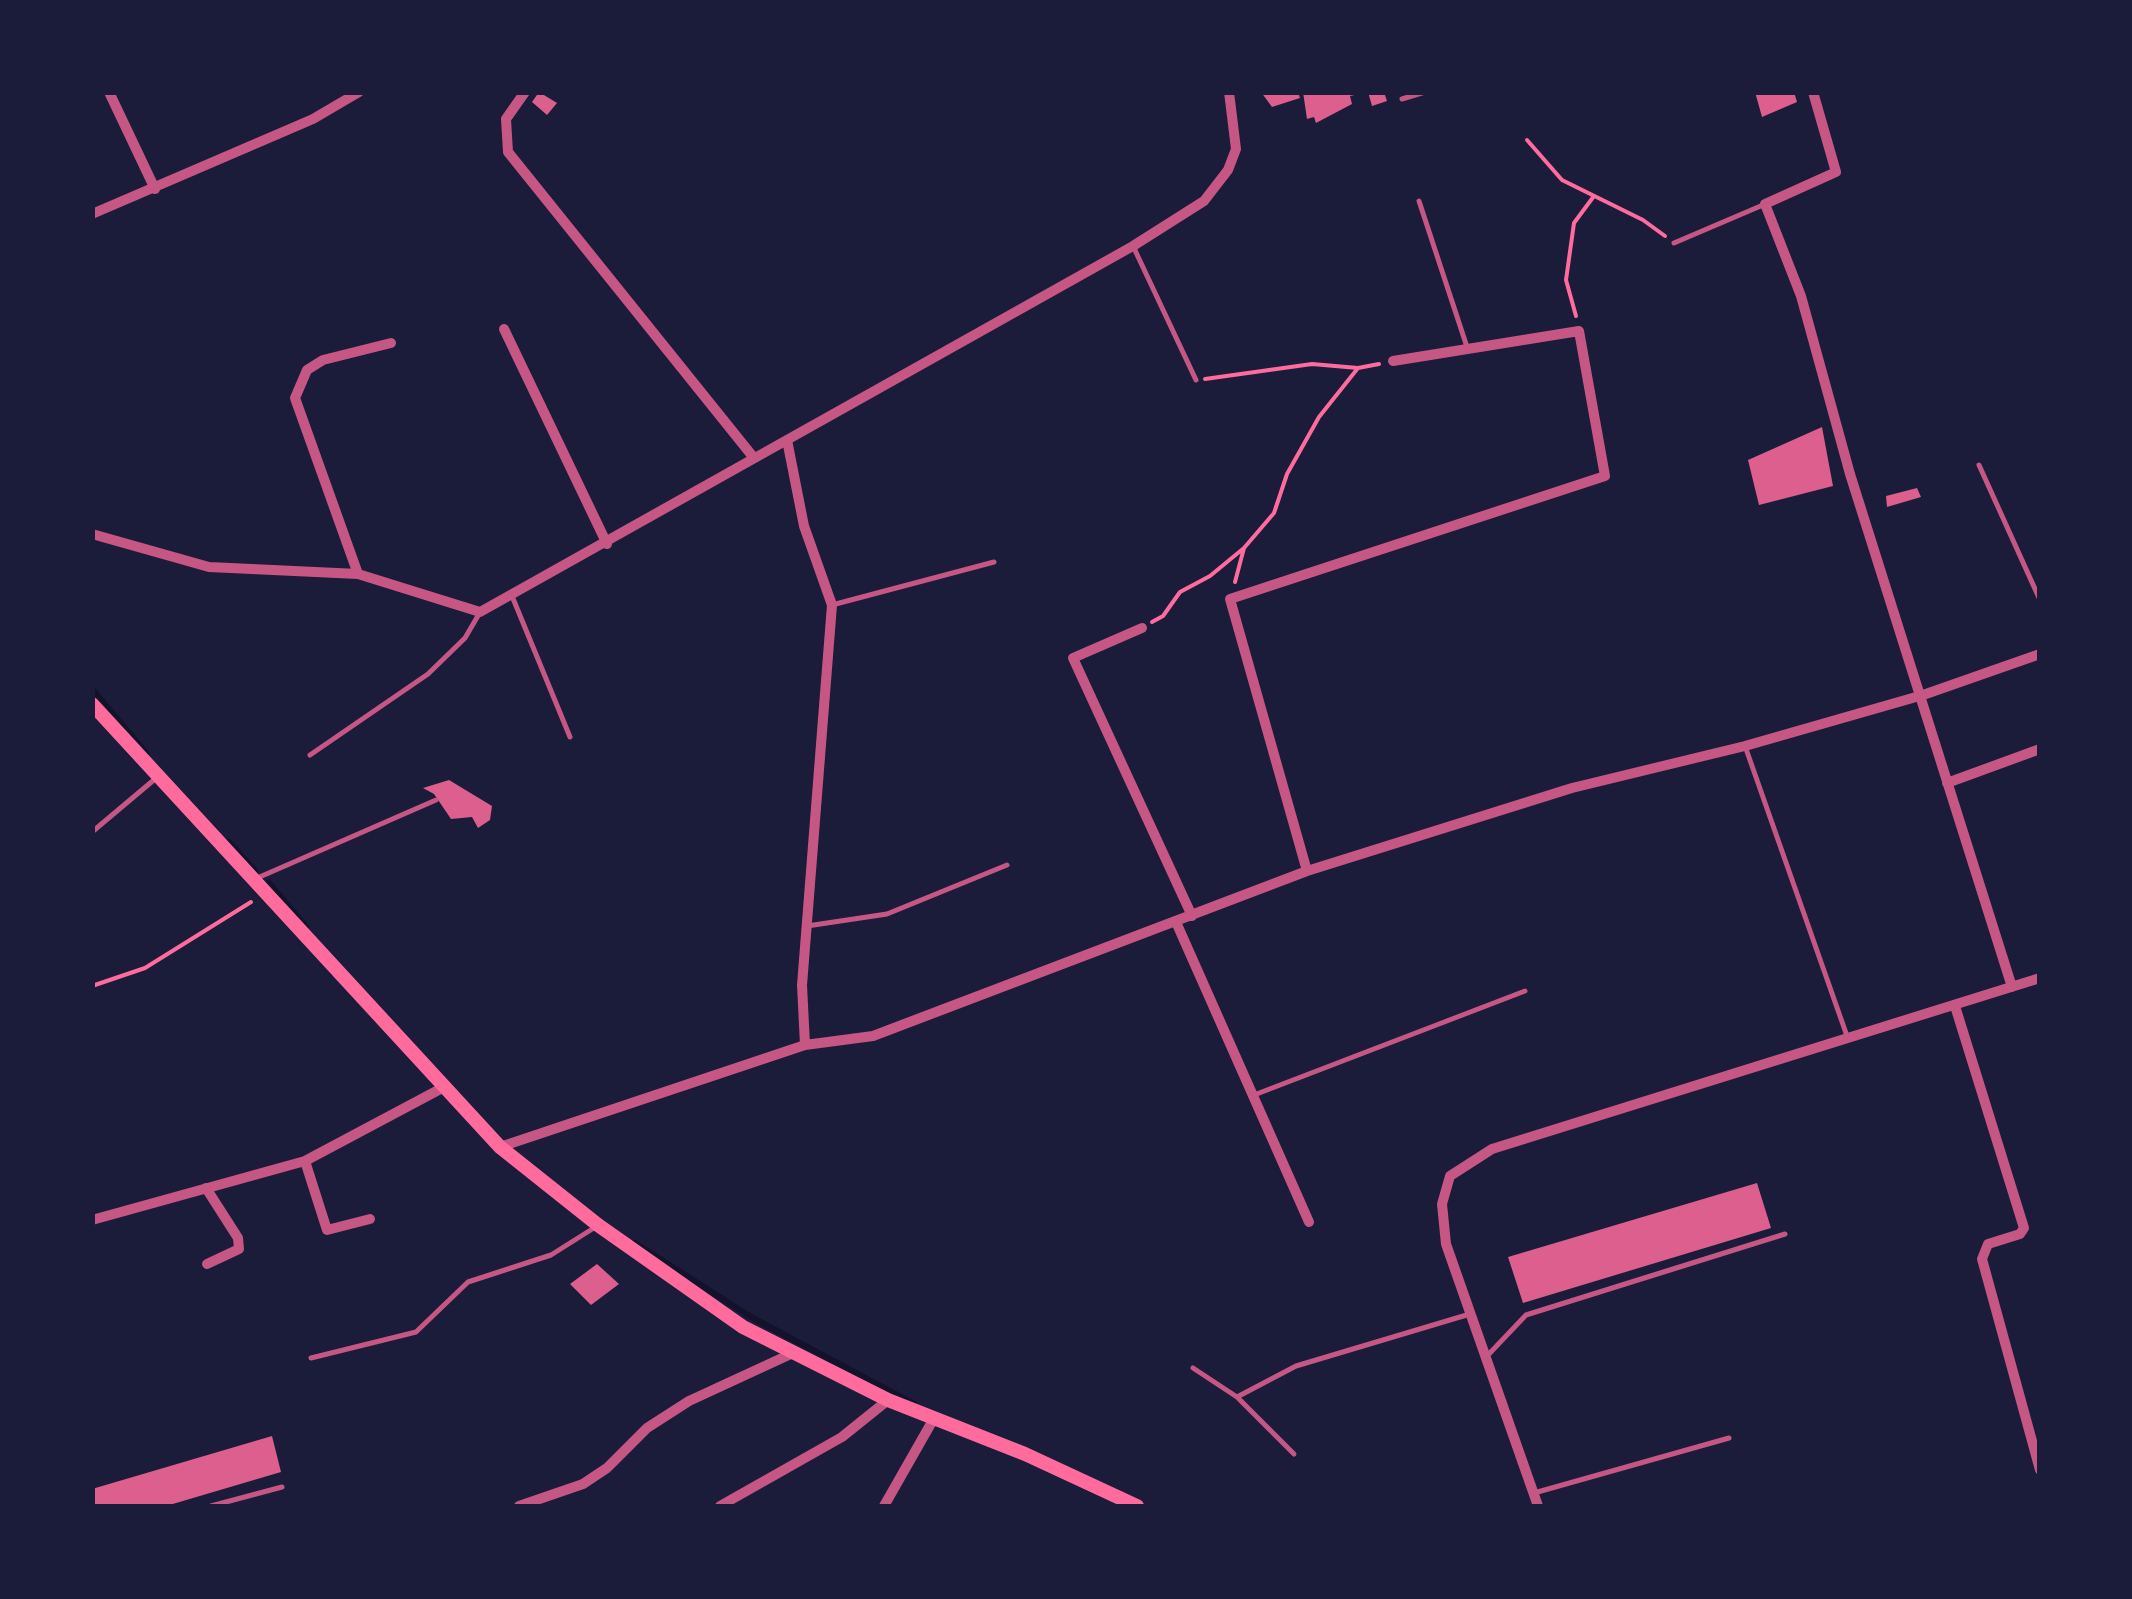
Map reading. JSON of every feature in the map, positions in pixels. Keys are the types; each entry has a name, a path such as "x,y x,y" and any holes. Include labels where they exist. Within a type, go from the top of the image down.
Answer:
{"main road":[{"path":"92,704 500,1147 598,1225 743,1327 888,1400 1025,1454 1137,1506"}],"street":[{"path":"109,92 155,189"},
{"path":"92,214 313,119 359,92"},
{"path":"525,92 506,119 508,152 754,458"},
{"path":"92,534 209,566 358,574 480,612 607,544 1204,202 1219,186 1236,149 1229,92"},
{"path":"1813,92 1836,172 1766,204 1801,296 1850,474 1923,695 2012,987"},
{"path":"504,330 607,544"},
{"path":"1307,871 1230,599 1605,476 1580,331 1394,361"},
{"path":"358,574 295,398 307,370 323,360 391,343"},
{"path":"787,440 804,526 832,605 802,984 805,1044"},
{"path":"1142,628 1073,658 1192,916"},
{"path":"500,1147 805,1044 874,1036 1307,871 1572,788 1745,746 1923,695 2040,654"},
{"path":"1947,783 2040,750"},
{"path":"1176,922 1309,1222"},
{"path":"1538,1506 1446,1244 1442,1204 1450,1176 1492,1149 2040,978"},
{"path":"1955,1006 2024,1228 2020,1234 1988,1244 1982,1259 2040,1470"},
{"path":"92,1220 304,1162 446,1086"},
{"path":"304,1162 328,1230 370,1218"},
{"path":"206,1188 238,1238 239,1249 206,1264"},
{"path":"520,1506 582,1484 607,1468 647,1428 689,1400 793,1353"},
{"path":"720,1506 842,1436 888,1400"},
{"path":"884,1506 933,1420"}],"lane":[{"path":"894,92 909,92"},
{"path":"1402,99 1425,92"},
{"path":"1419,201 1467,347"},
{"path":"1674,243 1766,204"},
{"path":"1133,246 1196,380"},
{"path":"1979,465 2040,600"},
{"path":"832,605 994,562"},
{"path":"512,596 570,737"},
{"path":"310,754 428,674 464,638 480,612"},
{"path":"1745,746 1847,1036"},
{"path":"92,832 159,776"},
{"path":"255,878 436,800"},
{"path":"807,926 887,914 1008,865"},
{"path":"1252,1096 1525,991"},
{"path":"311,1358 416,1332 468,1282 551,1255 598,1225"},
{"path":"1486,1358 1526,1316 1785,1234"},
{"path":"1237,1397 1296,1366 1470,1314"},
{"path":"1193,1368 1237,1397 1294,1454"},
{"path":"1534,1492 1729,1438"},
{"path":"211,1506 282,1488"}],"path":[{"path":"1528,140 1562,180 1643,220 1674,243"},
{"path":"1580,331 1566,280 1574,224 1594,196"},
{"path":"1196,380 1312,364 1358,368 1394,361"},
{"path":"1142,628 1162,616 1180,592 1210,576 1244,548 1274,513 1287,474 1319,417 1358,368"},
{"path":"1230,599 1244,548"},
{"path":"92,986 146,968 266,892"}],"building":[{"path":"539,92 557,103 547,115 532,102"},
{"path":"1261,92 1298,92 1300,98 1272,107"},
{"path":"1303,92 1359,94 1350,96 1352,104 1316,123 1314,117 1307,119"},
{"path":"1368,92 1384,92 1387,101 1372,106"},
{"path":"1755,92 1794,92 1797,102 1762,117"},
{"path":"1822,427 1833,486 1759,505 1748,460"},
{"path":"1917,488 1921,497 1887,507 1886,496"},
{"path":"449,780 492,806 490,820 478,828 472,817 451,819 434,794 423,788"},
{"path":"1757,1183 1771,1228 1523,1303 1508,1257"},
{"path":"597,1264 619,1284 591,1305 570,1284"},
{"path":"272,1436 281,1472 166,1506 92,1506 92,1489"}],"waterway":[{"path":"92,689 146,753"},
{"path":"229,842 255,871"},
{"path":"269,883 306,927"},
{"path":"635,1243 751,1317 914,1404"}]}
